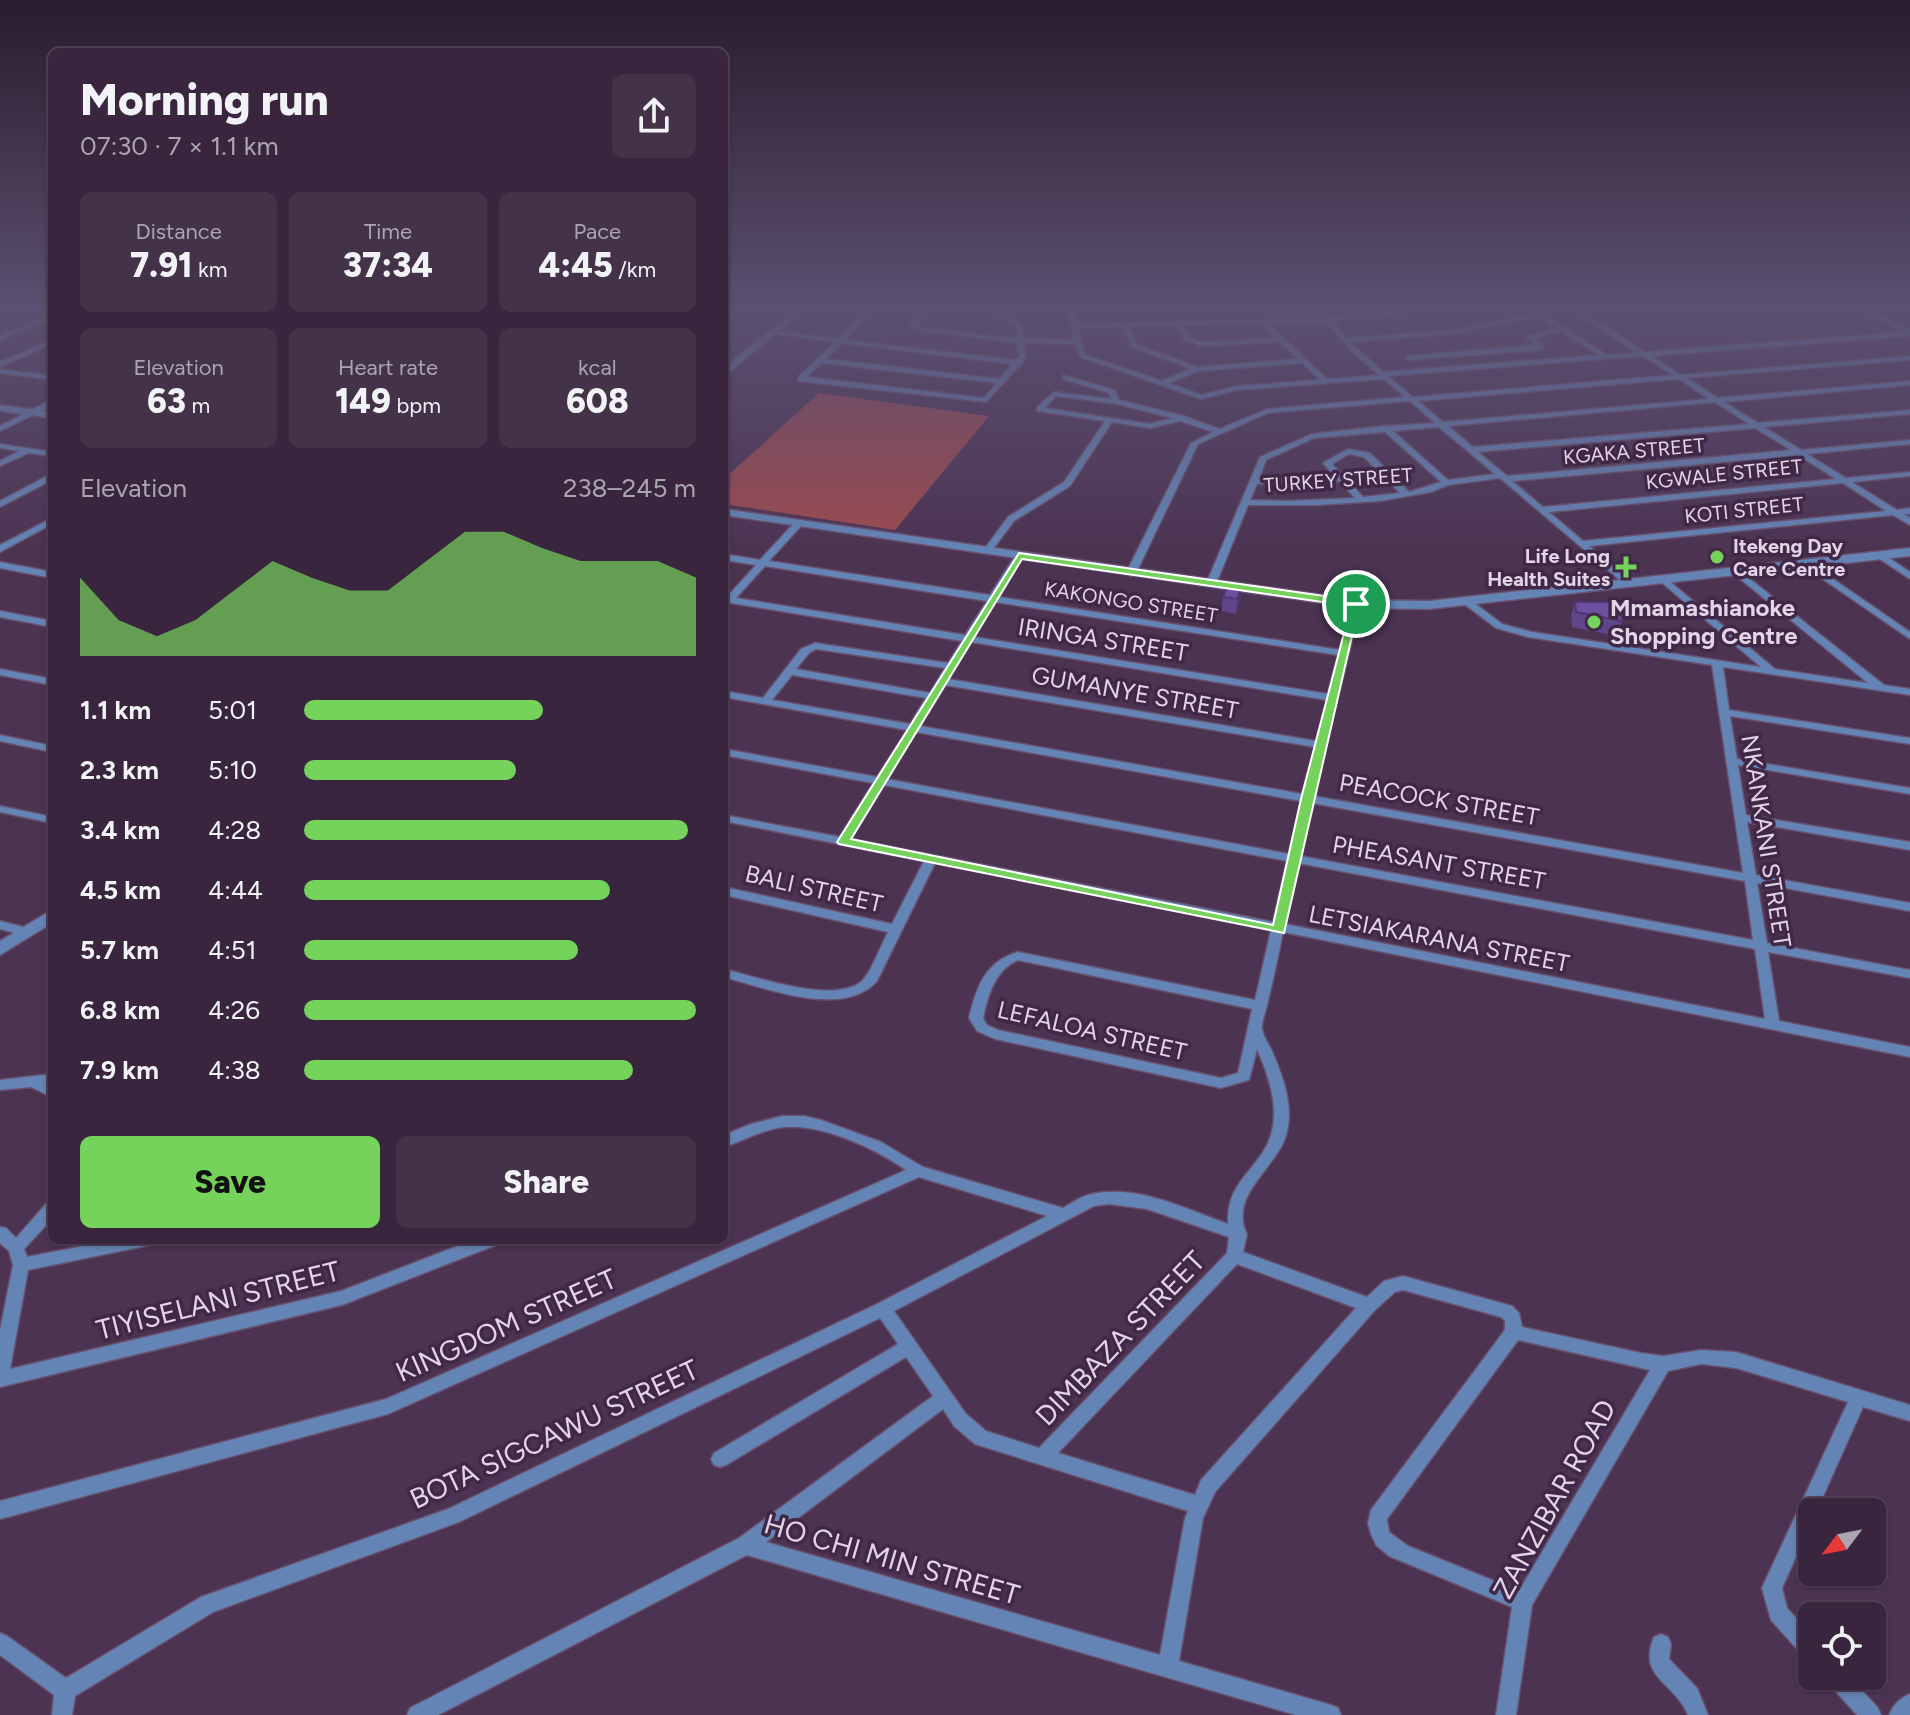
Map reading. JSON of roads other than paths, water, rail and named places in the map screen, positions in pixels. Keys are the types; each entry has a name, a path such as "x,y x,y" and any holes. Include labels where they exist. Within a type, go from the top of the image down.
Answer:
{"street":[{"path":"886,390 978,401 991,397 996,390"},
{"path":"1106,390 1112,392 1116,402"},
{"path":"1180,390 1201,397 1229,390"},
{"path":"1400,390 1627,583"},
{"path":"1131,573 1192,446 1218,431 1272,409 1507,390"},
{"path":"1701,390 1910,522"},
{"path":"1211,584 1265,457 1307,437 1830,390"},
{"path":"1181,418 1155,426 1040,409 1054,394 1148,406 1218,431"},
{"path":"0,429 48,405"},
{"path":"0,408 48,414"},
{"path":"1470,450 1910,412"},
{"path":"987,551 1011,519 1067,484 1110,420"},
{"name":"TURKEY STREET","path":"1244,502 1290,504 1406,494 1433,490 1446,483 1385,428"},
{"name":"KGAKA STREET","path":"1446,483 1910,442"},
{"path":"0,446 48,453"},
{"path":"0,464 28,450"},
{"path":"1359,498 1329,461 1344,452 1361,452 1406,494"},
{"name":"KGWALE STREET","path":"1541,510 1910,474"},
{"path":"1253,482 1340,478"},
{"path":"0,504 48,479"},
{"name":"KOTI STREET","path":"1582,544 1910,511"},
{"path":"728,513 1356,604 1429,605 1910,552"},
{"path":"0,549 48,523"},
{"path":"728,599 799,523"},
{"path":"38,528 48,530"},
{"path":"1880,555 1910,576"},
{"path":"843,842 1019,556"},
{"name":"KAKONGO STREET","path":"728,558 1343,653"},
{"path":"1807,564 1910,636"},
{"path":"0,565 48,574"},
{"path":"1736,571 1881,687"},
{"path":"1663,579 1772,671"},
{"name":"IRINGA STREET","path":"728,601 1333,698"},
{"path":"1466,601 1491,622 1509,630 1910,692"},
{"path":"1234,1256 1239,1234 1236,1215 1239,1195 1271,1153 1282,1124 1275,1073 1256,1031 1307,799 1356,604"},
{"path":"0,614 48,623"},
{"path":"766,701 805,651 821,646 949,666"},
{"name":"NKANKANI STREET","path":"1717,663 1773,1026"},
{"path":"788,671 932,696"},
{"path":"0,672 48,681"},
{"name":"GUMANYE STREET","path":"941,681 1322,745"},
{"name":"PEACOCK STREET","path":"728,695 1910,907"},
{"path":"1724,712 1910,741"},
{"path":"0,738 48,748"},
{"name":"PHEASANT STREET","path":"728,753 1910,974"},
{"path":"1732,761 1910,791"},
{"path":"0,809 48,819"},
{"path":"1740,817 1910,846"},
{"name":"LETSIAKARANA STREET","path":"728,819 1279,930 1910,1052"},
{"path":"728,974 825,996 851,994 870,981 931,860"},
{"name":"BALI STREET","path":"728,892 894,929"},
{"path":"0,949 48,918"},
{"path":"0,925 26,932"},
{"name":"LEFALOA STREET","path":"1256,1031 1244,1076 1221,1083 995,1034 982,1028 976,1018 999,963 1018,956 1261,1006"},
{"path":"0,1085 48,1079"},
{"path":"32,1081 48,1090"},
{"path":"728,1136 779,1123 799,1122 878,1146 918,1171 1063,1214"},
{"name":"KINGDOM STREET","path":"0,1510 388,1406 918,1171"},
{"name":"BOTA SIGCAWU STREET","path":"65,1690 228,1595 388,1542 452,1516 883,1309 1091,1200 1120,1197 1239,1234"},
{"path":"16,1248 48,1212"},
{"path":"0,1233 16,1248 21,1265 0,1376"},
{"path":"21,1265 125,1244"},
{"name":"TIYISELANI STREET","path":"0,1376 342,1298 480,1244"},
{"name":"DIMBAZA STREET","path":"1044,1455 1234,1256 1369,1305"},
{"path":"1168,1667 1198,1505 1221,1469 1369,1305 1396,1283 1421,1285 1506,1311 1513,1318 1514,1332 1378,1516 1376,1525 1384,1541 1401,1553 1523,1602"},
{"path":"883,1309 960,1420 981,1438 1198,1505"},
{"path":"1514,1332 1663,1364 1718,1357 1910,1413"},
{"path":"720,1459 908,1347"},
{"name":"ZANZIBAR ROAD","path":"1506,1715 1515,1634 1523,1602 1663,1364"},
{"path":"1798,1635 1778,1613 1772,1588 1859,1396"},
{"path":"746,1545 944,1398"},
{"name":"HO CHI MIN STREET","path":"419,1715 746,1545 1331,1715"},
{"path":"0,1643 65,1690 62,1715"},
{"path":"1661,1644 1659,1663 1690,1695 1698,1715"},
{"path":"1848,1690 1871,1715"},
{"path":"1899,1715 1910,1704"}],"place":[{"name":"Itekeng Day Care Centre","path":"1717,557"},
{"name":"Life Long Health Suites","path":"1626,567"},
{"name":"Mmamashianoke Shopping Centre","path":"1594,622"}]}
